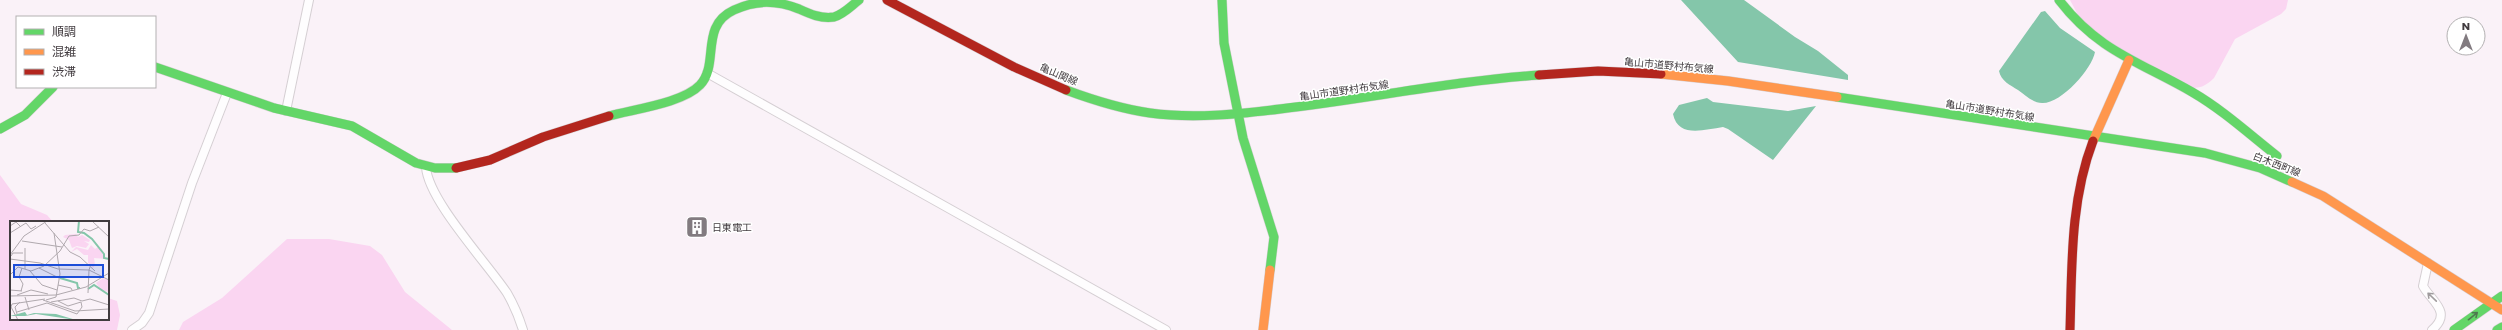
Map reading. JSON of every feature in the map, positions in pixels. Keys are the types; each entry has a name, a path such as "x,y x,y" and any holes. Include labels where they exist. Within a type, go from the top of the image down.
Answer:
{"main road":[{"path":"156,67 227,93 286,111 352,126 397,153 426,167 454,169 496,159 536,139 560,130 684,96 702,84 707,73 709,52 717,23 724,14 751,4 774,2 823,18 842,15 859,0"},
{"name":"亀山関線","path":"887,0 978,49 1051,84 1100,101 1150,112 1184,116 1238,114"},
{"path":"1222,0 1224,43 1243,138 1274,237 1263,330"},
{"name":"白木西町線","path":"2059,0 2068,15 2086,34 2128,60 2212,105 2277,156"},
{"path":"2070,330 2072,251 2078,197 2085,162 2096,137 2105,110 2128,60"},
{"name":"亀山市道野村布気線","path":"1238,114 1317,106 1509,77 1581,72 1648,72 1728,81 2096,137"},
{"path":"0,129 24,115 52,88"},
{"name":"白木西町線","path":"2096,137 2205,153 2241,162 2280,176 2323,196 2502,310"},
{"path":"2454,330 2491,302 2502,296"},
{"path":"2497,330 2502,327"}],"street":[{"path":"286,111 309,0"},
{"path":"707,73 1166,330"},
{"path":"132,330 142,323 149,313 192,183 227,93"},
{"path":"426,167 427,175 440,202 507,293 523,330"},
{"path":"2428,263 2423,286 2439,305 2441,311 2440,318 2432,330"}],"shaded area":[{"path":"1681,0 1744,0 1795,37 1818,51 1848,75 1848,80 1738,62"},
{"path":"2070,0 2288,0 2286,9 2281,14 2235,39 2211,81 2196,88 2188,88 2093,32 2078,15"},
{"path":"2045,11 2060,28 2095,52 2093,59 2082,76 2066,92 2050,102 2039,103 2032,100 2004,80 1999,71 2041,12"},
{"path":"1707,98 1713,102 1788,111 1816,106 1773,160 1723,127 1692,131 1680,127 1673,114 1679,105"},
{"path":"0,175 21,204 47,215 52,221 10,221 10,320 109,320 109,298 117,301 120,315 117,330 0,330"},
{"path":"287,239 329,239 370,246 382,255 405,292 452,330 179,330 183,322 222,298"}],"traffic: fast":[{"path":"609,116 670,101 692,91 700,85 706,76 709,67 713,35 717,26 723,17 734,10 750,4 766,2 791,6 816,16 834,17 847,10 859,0"},
{"path":"1222,0 1224,43 1243,138 1274,237 1270,270"},
{"path":"2059,0 2089,32 2105,44 2203,99 2225,114 2277,156"},
{"path":"156,67 274,108 352,126 416,163 435,168 456,168"},
{"path":"1066,90 1108,104 1139,111 1166,115 1199,116 1280,109 1474,81 1539,75"},
{"path":"0,129 25,115 52,88"},
{"path":"1837,97 2205,153 2260,168 2292,182"},
{"path":"2454,330 2502,296"},
{"path":"2497,330 2502,327"}],"traffic: slow":[{"path":"2093,141 2129,60"},
{"path":"1661,74 1728,81 1837,97"},
{"path":"2292,182 2323,196 2502,310"},
{"path":"1263,330 1270,270"}],"traffic: jam":[{"path":"887,0 1014,67 1066,90"},
{"path":"1539,75 1598,71 1661,74"},
{"path":"456,168 490,160 543,137 609,116"},
{"path":"2070,330 2072,258 2076,211 2085,164 2093,141"}],"place":[{"name":"日東電工","path":"697,227"}]}
